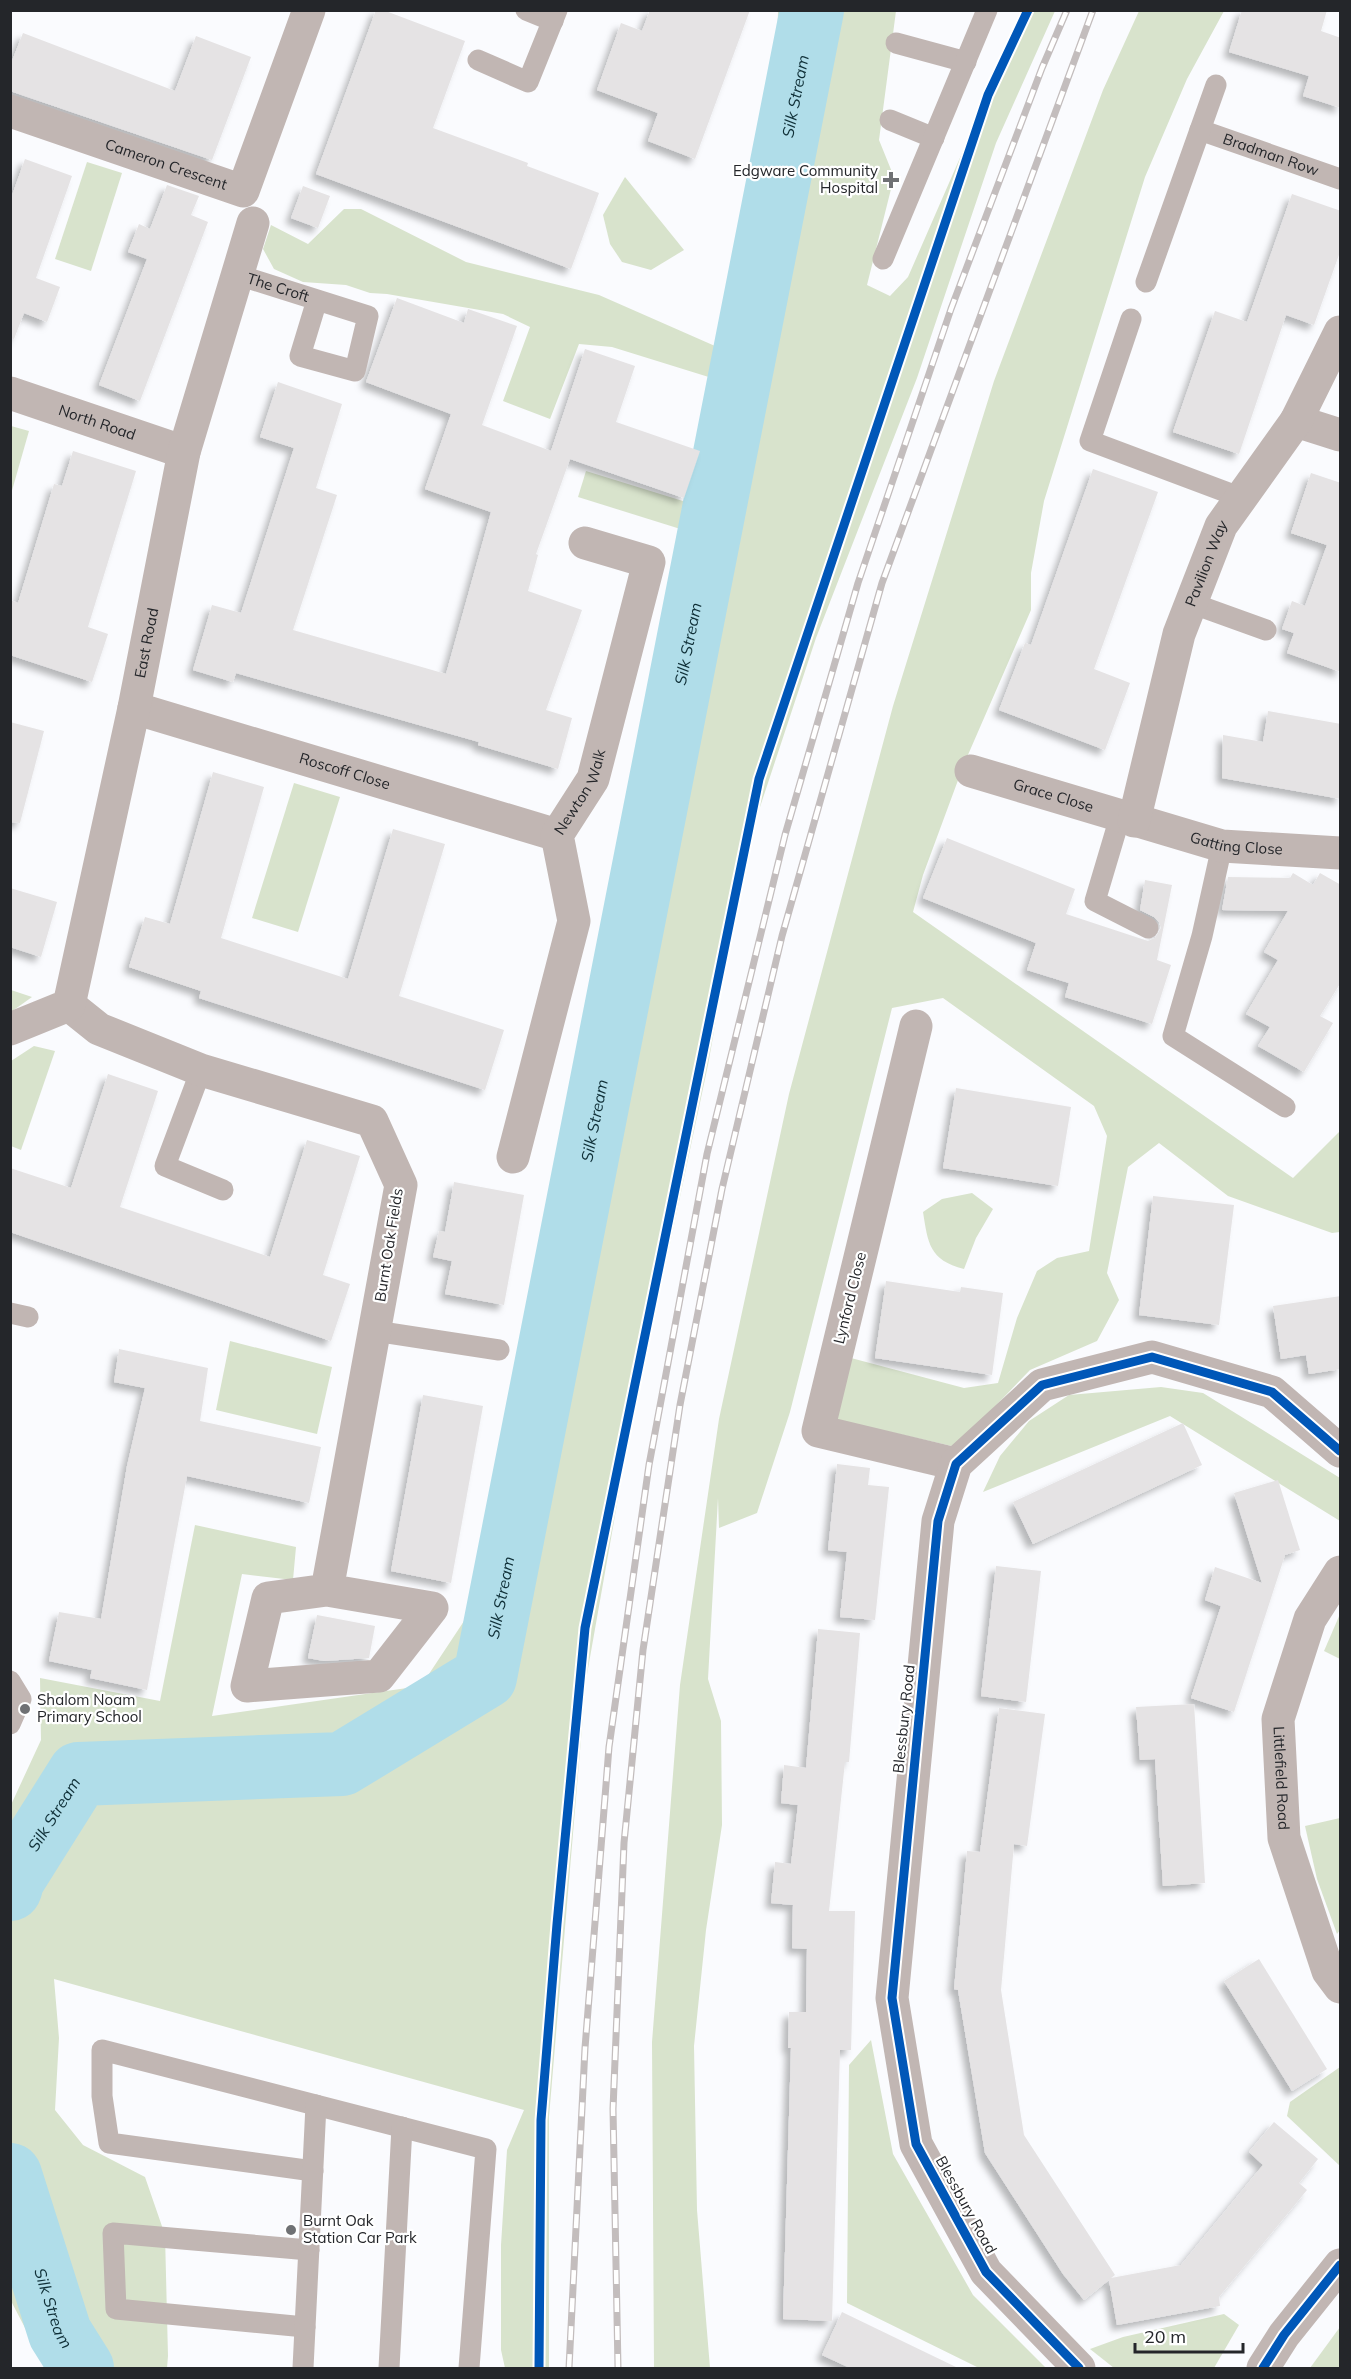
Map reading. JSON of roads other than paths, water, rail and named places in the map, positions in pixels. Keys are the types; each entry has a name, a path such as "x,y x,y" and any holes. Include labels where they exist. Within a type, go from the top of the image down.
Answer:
{"street":[{"name":"Cameron Crescent","path":"10,111 243,191 309,10"},
{"name":"East Road","path":"69,1005 134,708 184,452 252,223"},
{"name":"Pavilion Way","path":"1127,819 1179,634 1221,526 1296,421 1341,332"},
{"name":"North Road","path":"10,393 184,452"},
{"path":"1296,421 1341,435"},
{"name":"Newton Walk","path":"513,1157 574,921 556,835 593,779 649,562 585,543"},
{"name":"Roscoff Close","path":"134,708 556,835"},
{"name":"Grace Close","path":"970,771 1127,819"},
{"name":"Gatting Close","path":"1127,819 1221,846 1341,853"},
{"path":"10,1029 69,1005"},
{"name":"Burnt Oak Fields","path":"69,1005 99,1029 201,1070 372,1121 401,1185 327,1590"},
{"name":"Lynford Close","path":"916,1026 818,1431 956,1464"},
{"name":"Blessbury Road","path":"1079,2368 986,2272 916,2144 892,1998 938,1521 956,1464 1042,1385 1152,1357 1272,1392 1341,1451"},
{"name":"Littlefield Road","path":"1341,1572 1310,1619 1278,1719 1284,1838 1328,1971 1341,1987"},
{"path":"327,1590 432,1608 378,1676 247,1686 268,1598 327,1590"},
{"path":"1263,2368 1284,2334 1341,2265"}],"lane":[{"path":"478,60 528,82 555,16 526,10"},
{"path":"883,259 987,10"},
{"path":"896,43 966,62"},
{"path":"1146,282 1216,84"},
{"path":"890,120 934,138"},
{"name":"Bradman Row","path":"1200,130 1341,179"},
{"name":"The Croft","path":"238,275 317,300"},
{"path":"1131,319 1090,441 1242,498"},
{"path":"1191,603 1266,630"},
{"path":"1127,819 1095,901 1148,928"},
{"path":"1221,846 1202,936 1173,1036 1285,1107"},
{"path":"201,1070 165,1166 223,1190"},
{"path":"375,1331 500,1350"},
{"path":"10,1682 21,1699 10,1724"},
{"path":"313,2171 109,2143 102,2096 102,2050 486,2149 469,2368"},
{"path":"303,2368 316,2105"},
{"path":"389,2368 402,2127"},
{"path":"304,2327 116,2309 113,2233 309,2250"}],"waterway":[{"name":"Silk Stream","path":"10,1889 13,1879 79,1774 342,1764 485,1677 812,10"},
{"name":"Silk Stream","path":"10,2175 60,2333 82,2368"}],"railway":[{"path":"569,2368 585,2048 609,1747 649,1465 707,1154 785,835 858,583 951,309 1042,68 1067,10"},
{"path":"618,2368 613,2109 624,1843 643,1650 680,1405 722,1189 782,936 882,583 1093,10"}],"place":[{"name":"Edgware Community Hospital","path":"891,180"},
{"name":"Shalom Noam Primary School","path":"25,1709"},
{"name":"Burnt Oak Station Car Park","path":"291,2230"}]}
